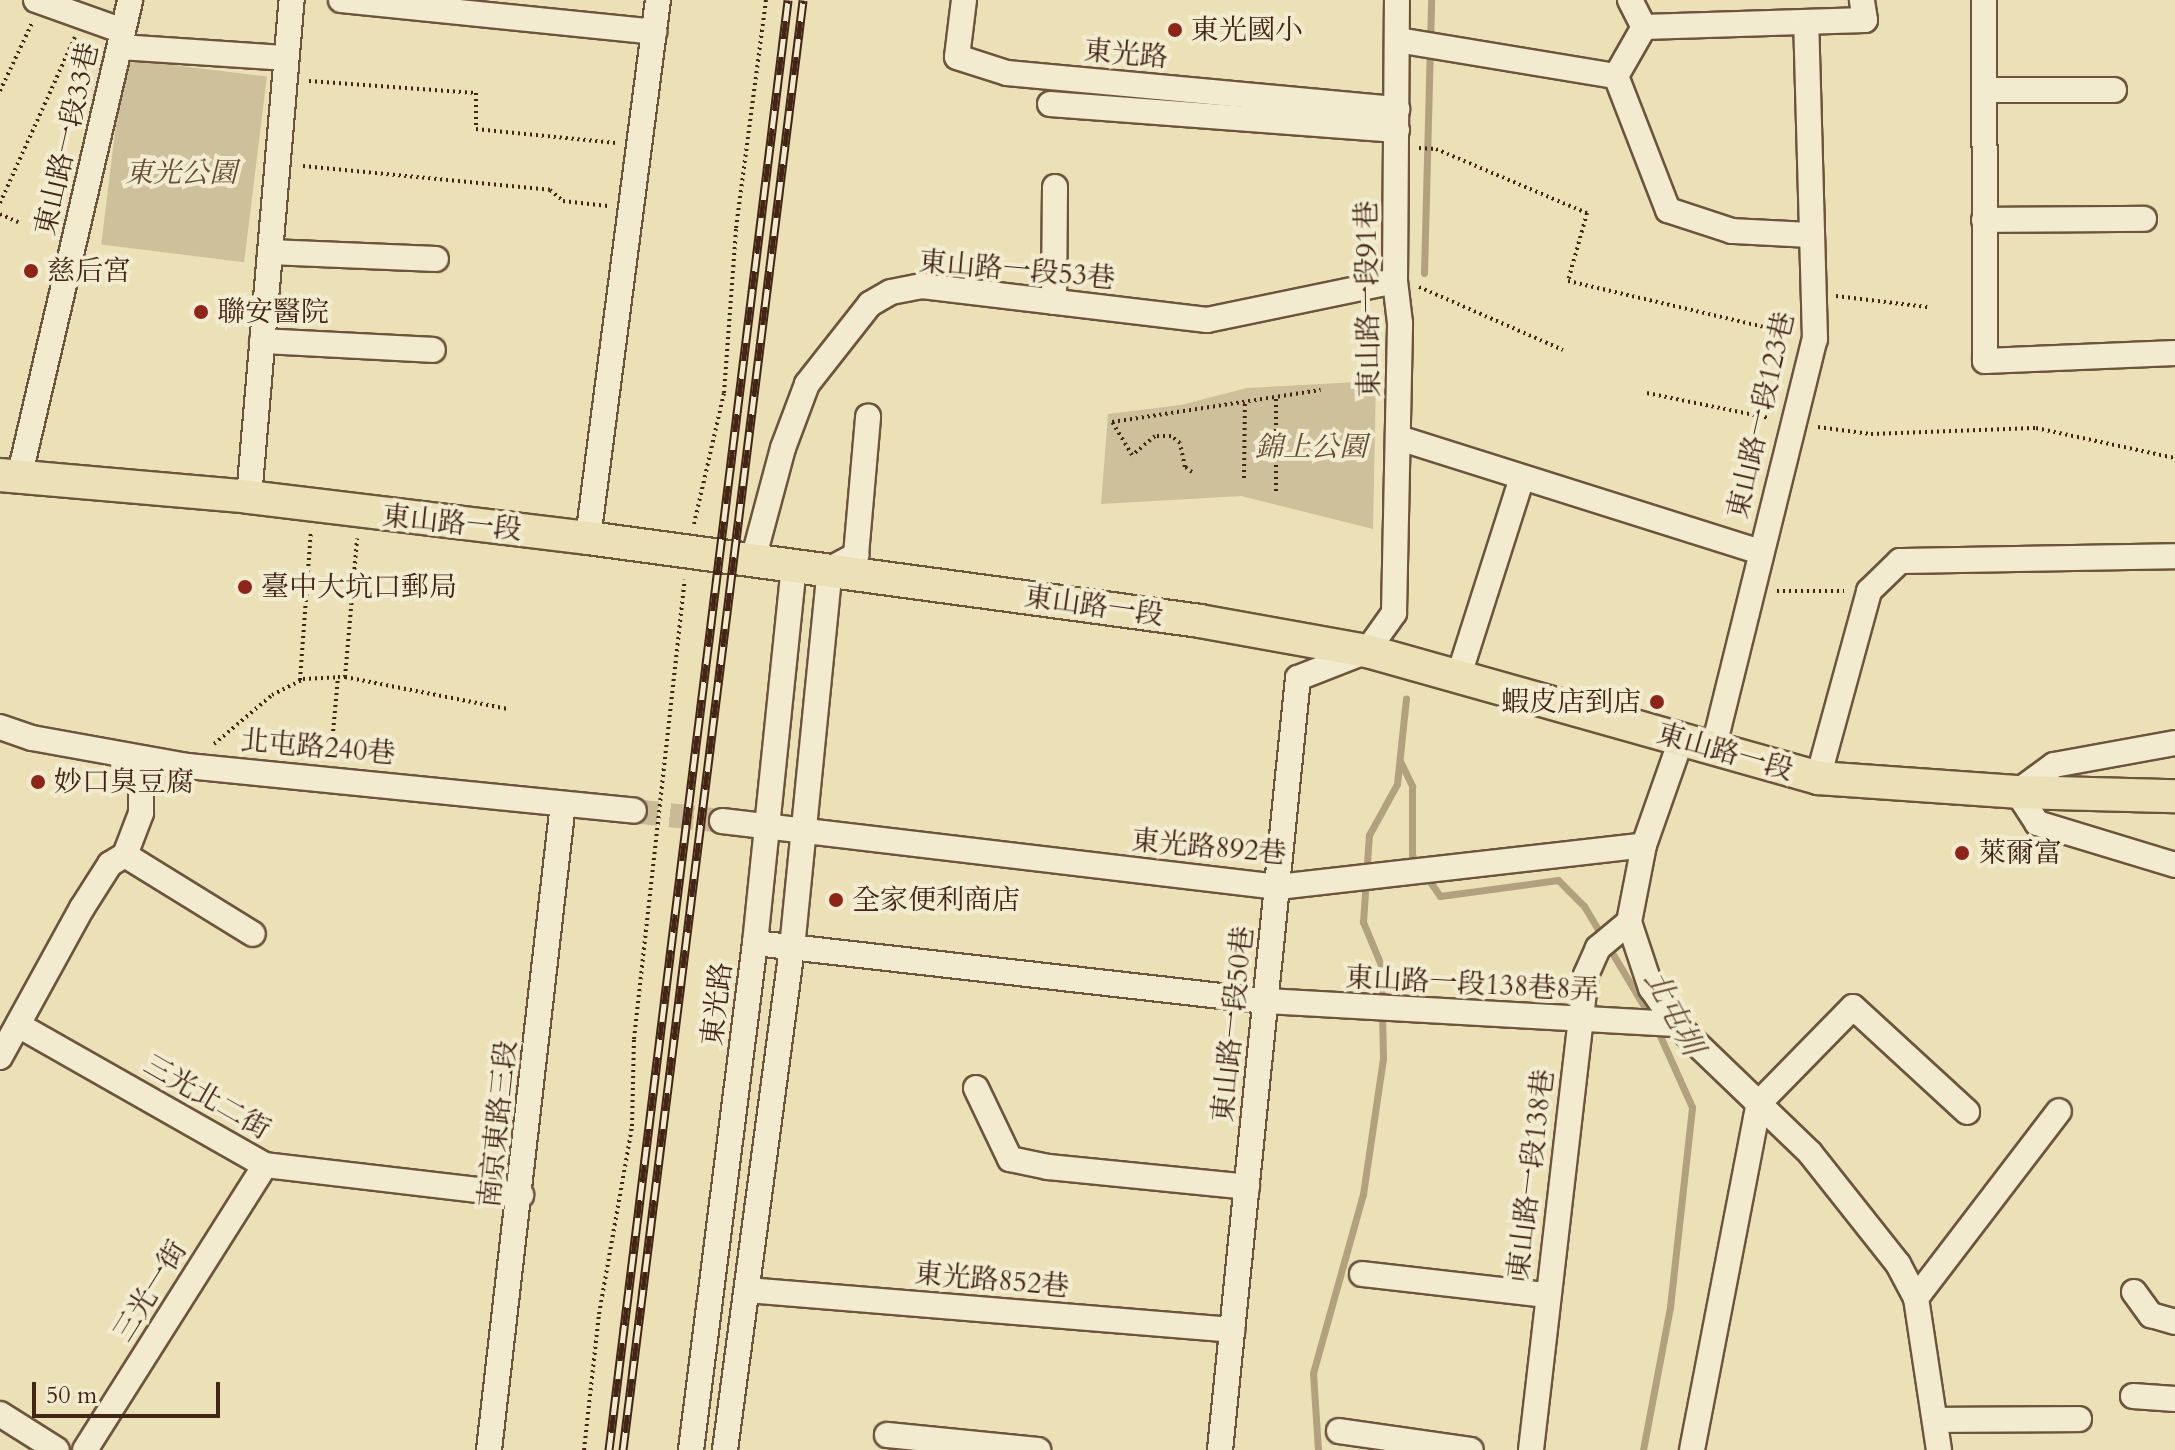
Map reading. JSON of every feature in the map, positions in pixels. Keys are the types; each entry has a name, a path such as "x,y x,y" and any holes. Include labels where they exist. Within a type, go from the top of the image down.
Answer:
{"main road":[{"name":"東山路一段","path":"10,477 249,497 588,538 1200,621 1367,651 1818,778 2017,792 2175,796"}],"street":[{"name":"東山路一段33巷","path":"10,477 130,0"},
{"path":"249,497 270,252 274,164 292,0"},
{"path":"341,0 518,15 654,32"},
{"path":"588,538 635,209 658,0"},
{"name":"東光路","path":"964,0 957,57 1007,73 1397,129"},
{"name":"東山路一段91巷","path":"1367,651 1394,613 1399,438 1395,281 1397,0"},
{"path":"1630,0 1644,27"},
{"path":"1644,27 1865,20 1862,0"},
{"path":"1984,0 1985,361 2175,353"},
{"path":"39,1 83,18 121,39 284,69"},
{"name":"東山路一段123巷","path":"1713,750 1815,339 1818,294 1808,235 1806,23"},
{"path":"1616,76 1644,27"},
{"path":"1398,40 1616,76"},
{"path":"1616,76 1668,210 1732,231 1808,235"},
{"path":"1986,90 2114,90"},
{"path":"1050,104 1397,129"},
{"path":"1054,302 1055,187"},
{"path":"1984,220 2144,219"},
{"path":"270,252 436,259"},
{"name":"東山路一段53巷","path":"753,560 807,384 870,304 891,292 922,286 1207,320 1395,281"},
{"path":"262,341 433,350"},
{"path":"725,1450 792,948 830,569 856,555 868,417"},
{"path":"1399,438 1760,552"},
{"path":"1459,675 1522,478"},
{"path":"1818,778 1869,591 1900,561 2175,556"},
{"name":"東光路","path":"691,1450 755,943 794,566"},
{"name":"東山路一段50巷","path":"1220,1450 1298,678 1367,651"},
{"name":"北屯路240巷","path":"0,727 141,759 187,766 329,777 634,811"},
{"path":"1681,740 1644,845 1629,922 1651,988 1676,1024 1810,1153 1898,1264 1916,1298 1939,1450"},
{"path":"2175,743 2054,765 2017,792 2037,823 2175,865"},
{"path":"0,1057 20,1026 82,908 110,864 125,855 141,813 141,759"},
{"name":"南京東路三段","path":"489,1450 521,1195 563,804"},
{"name":"東光路892巷","path":"722,821 1278,887 1644,845"},
{"path":"125,855 253,934"},
{"name":"東山路一段138巷","path":"1531,1450 1546,1295 1586,975 1598,948 1629,922"},
{"name":"東山路一段138巷8弄","path":"755,943 1265,1001 1676,1024"},
{"path":"1692,1450 1759,1103 1853,1007 1967,1112"},
{"name":"三光北二街","path":"20,1026 265,1165 521,1195"},
{"path":"976,1088 1010,1159 1048,1167 1247,1187"},
{"path":"1916,1298 2059,1111"},
{"name":"三光一街","path":"85,1450 265,1165"},
{"path":"1362,1274 1546,1295"},
{"name":"東光路852巷","path":"747,1290 1232,1330"},
{"path":"2134,1292 2151,1315 2175,1322"},
{"path":"2133,1396 2175,1399"},
{"path":"0,1414 57,1450"},
{"path":"1936,1420 2079,1419"},
{"path":"1339,1431 1471,1450"},
{"path":"887,1435 1038,1450"}],"path":[{"path":"584,1450 601,1300 632,1126 634,1039 689,551 724,393 736,228 766,0"},
{"path":"0,91 39,1"},
{"path":"0,203 83,18"},
{"path":"284,69 476,93 476,129 641,146"},
{"path":"1397,129 1436,149 1587,213 1568,281 1815,339"},
{"path":"274,164 550,190 563,201 635,209"},
{"path":"0,214 18,222"},
{"path":"1395,281 1443,294 1563,350"},
{"path":"1818,294 1927,307"},
{"path":"1192,472 1185,467 1180,443 1171,436 1155,436 1132,455 1112,422 1321,390"},
{"path":"1647,393 1795,424 1871,434 2036,428 2175,458"},
{"path":"1276,399 1276,492"},
{"path":"1244,478 1245,401"},
{"path":"345,677 360,512"},
{"path":"300,680 311,524"},
{"path":"1751,591 1869,591"},
{"path":"329,777 338,677"},
{"path":"187,766 272,695 300,680 345,677 508,709"}],"green space":[{"name":"東光公園","path":"124,59 267,77 244,262 101,245"},
{"name":"錦上公園","path":"1376,381 1373,529 1241,496 1101,504 1108,414 1181,405 1247,388"}],"waterway":[{"path":"1424,273 1431,0"},
{"name":"北屯圳","path":"1318,1450 1313,1373 1363,1194 1383,1058 1381,965 1363,922 1369,835 1397,784 1406,698"},
{"name":"北屯圳","path":"1400,761 1412,786 1412,855 1419,866"},
{"name":"北屯圳","path":"1426,876 1440,896 1558,880 1584,906 1651,1018"},
{"name":"北屯圳","path":"1643,1450 1670,1307 1692,1107 1657,1029"}],"tunnel":[{"path":"634,811 722,821"}],"railway":[{"path":"609,1450 788,0"},
{"path":"623,1450 803,0"}],"place":[{"name":"東光國小","path":"1175,30"},
{"name":"慈后宮","path":"31,271"},
{"name":"聯安醫院","path":"201,312"},
{"name":"臺中大坑口郵局","path":"245,587"},
{"name":"蝦皮店到店","path":"1657,702"},
{"name":"妙口臭豆腐","path":"38,782"},
{"name":"萊爾富","path":"1962,853"},
{"name":"全家便利商店","path":"836,900"}]}
